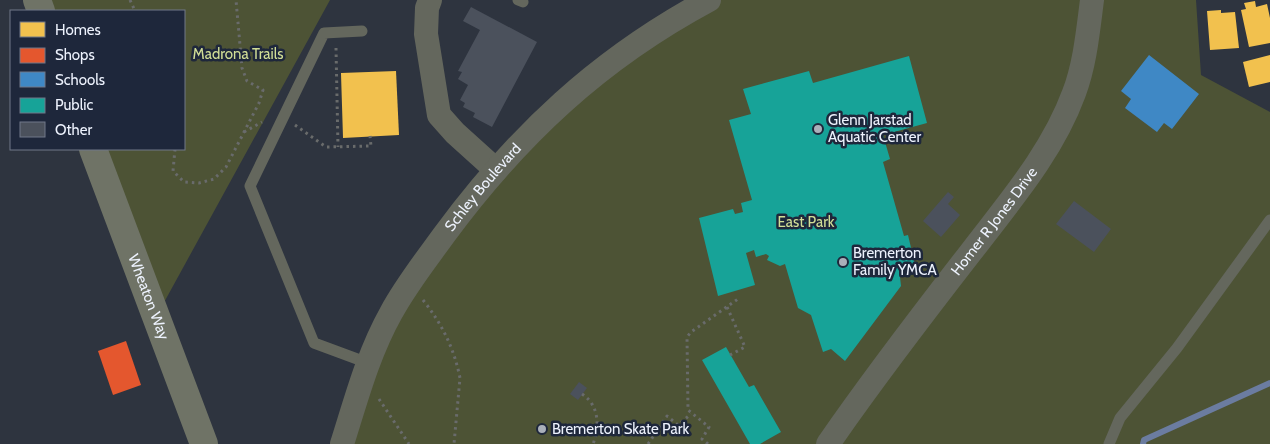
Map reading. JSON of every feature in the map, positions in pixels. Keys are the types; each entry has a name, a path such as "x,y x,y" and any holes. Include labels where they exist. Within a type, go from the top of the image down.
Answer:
{"main road":[{"name":"Wheaton Way","path":"93,150 204,444"}],"street":[{"path":"430,0 427,8 426,34 439,115 455,133 496,170"},
{"name":"Schley Boulevard","path":"342,444 366,369 390,313 409,282 467,204 496,170 584,82 636,42 709,0"},
{"name":"Homer R Jones Drive","path":"828,444 874,378 1026,180 1053,137 1074,93 1082,69 1092,0"}],"lane":[{"path":"362,31 324,33 250,186 314,343 366,369"},
{"path":"1109,444 1120,418 1177,348 1270,220"}],"path":[{"path":"175,150 173,171 184,182 199,183 214,179 226,168 259,103 263,90 247,81 242,68 236,0"},
{"path":"335,32 338,147"},
{"path":"242,134 258,123 283,117 326,147 371,146 370,136"},
{"path":"409,282 441,324 456,358 460,378 454,444"},
{"path":"708,444 702,439 709,427 691,414 686,399 687,338 691,332 738,299"},
{"path":"727,307 745,347 730,355"},
{"path":"366,369 408,444"},
{"path":"582,394 592,400 595,407 597,433 593,444"},
{"path":"648,444 667,416 678,425 691,414"}],"green space":[{"name":"Madrona Trails","path":"37,0 330,0 156,317 93,150 185,150 185,10 41,10"},
{"name":"East Park","path":"709,0 1196,0 1201,75 1270,112 1270,444 342,444 375,344 509,154"}],"building: Homes":[{"path":"1255,1 1256,7 1267,4 1270,18 1270,43 1249,47 1241,10 1246,9 1244,3"},
{"path":"1221,10 1221,13 1235,12 1239,48 1210,50 1207,11"},
{"path":"1270,55 1270,82 1249,87 1243,62"},
{"path":"396,71 399,135 343,138 341,73"}],"building: Shops":[{"path":"126,341 141,385 113,395 98,351"}],"building: Schools":[{"path":"1149,55 1199,94 1172,129 1164,123 1157,132 1125,108 1131,99 1121,91"}],"building: Public":[{"path":"909,56 927,123 883,135 890,159 883,162 904,236 908,235 917,273 900,277 901,286 845,361 831,349 823,352 811,315 798,308 785,264 780,266 767,260 769,256 766,254 756,257 754,250 746,253 755,285 718,296 699,218 733,209 735,214 743,212 741,203 752,200 729,120 751,114 743,89 809,71 813,83"},
{"path":"726,347 749,387 754,385 781,432 760,444 750,444 702,360"}],"building: Other":[{"path":"471,7 537,42 492,127 473,117 475,113 463,107 465,103 460,100 468,85 458,79 462,72 458,71 480,30 463,21"},
{"path":"948,192 954,197 948,204 960,215 941,237 923,221"},
{"path":"1074,201 1111,229 1094,252 1056,224"},
{"path":"579,382 587,388 578,400 570,394"}],"waterway":[{"path":"1143,444 1144,440 1270,383"}],"place":[{"name":"Glenn Jarstad Aquatic Center","path":"818,129"},
{"name":"Bremerton Family YMCA","path":"843,262"},
{"name":"Bremerton Skate Park","path":"542,429"}]}
